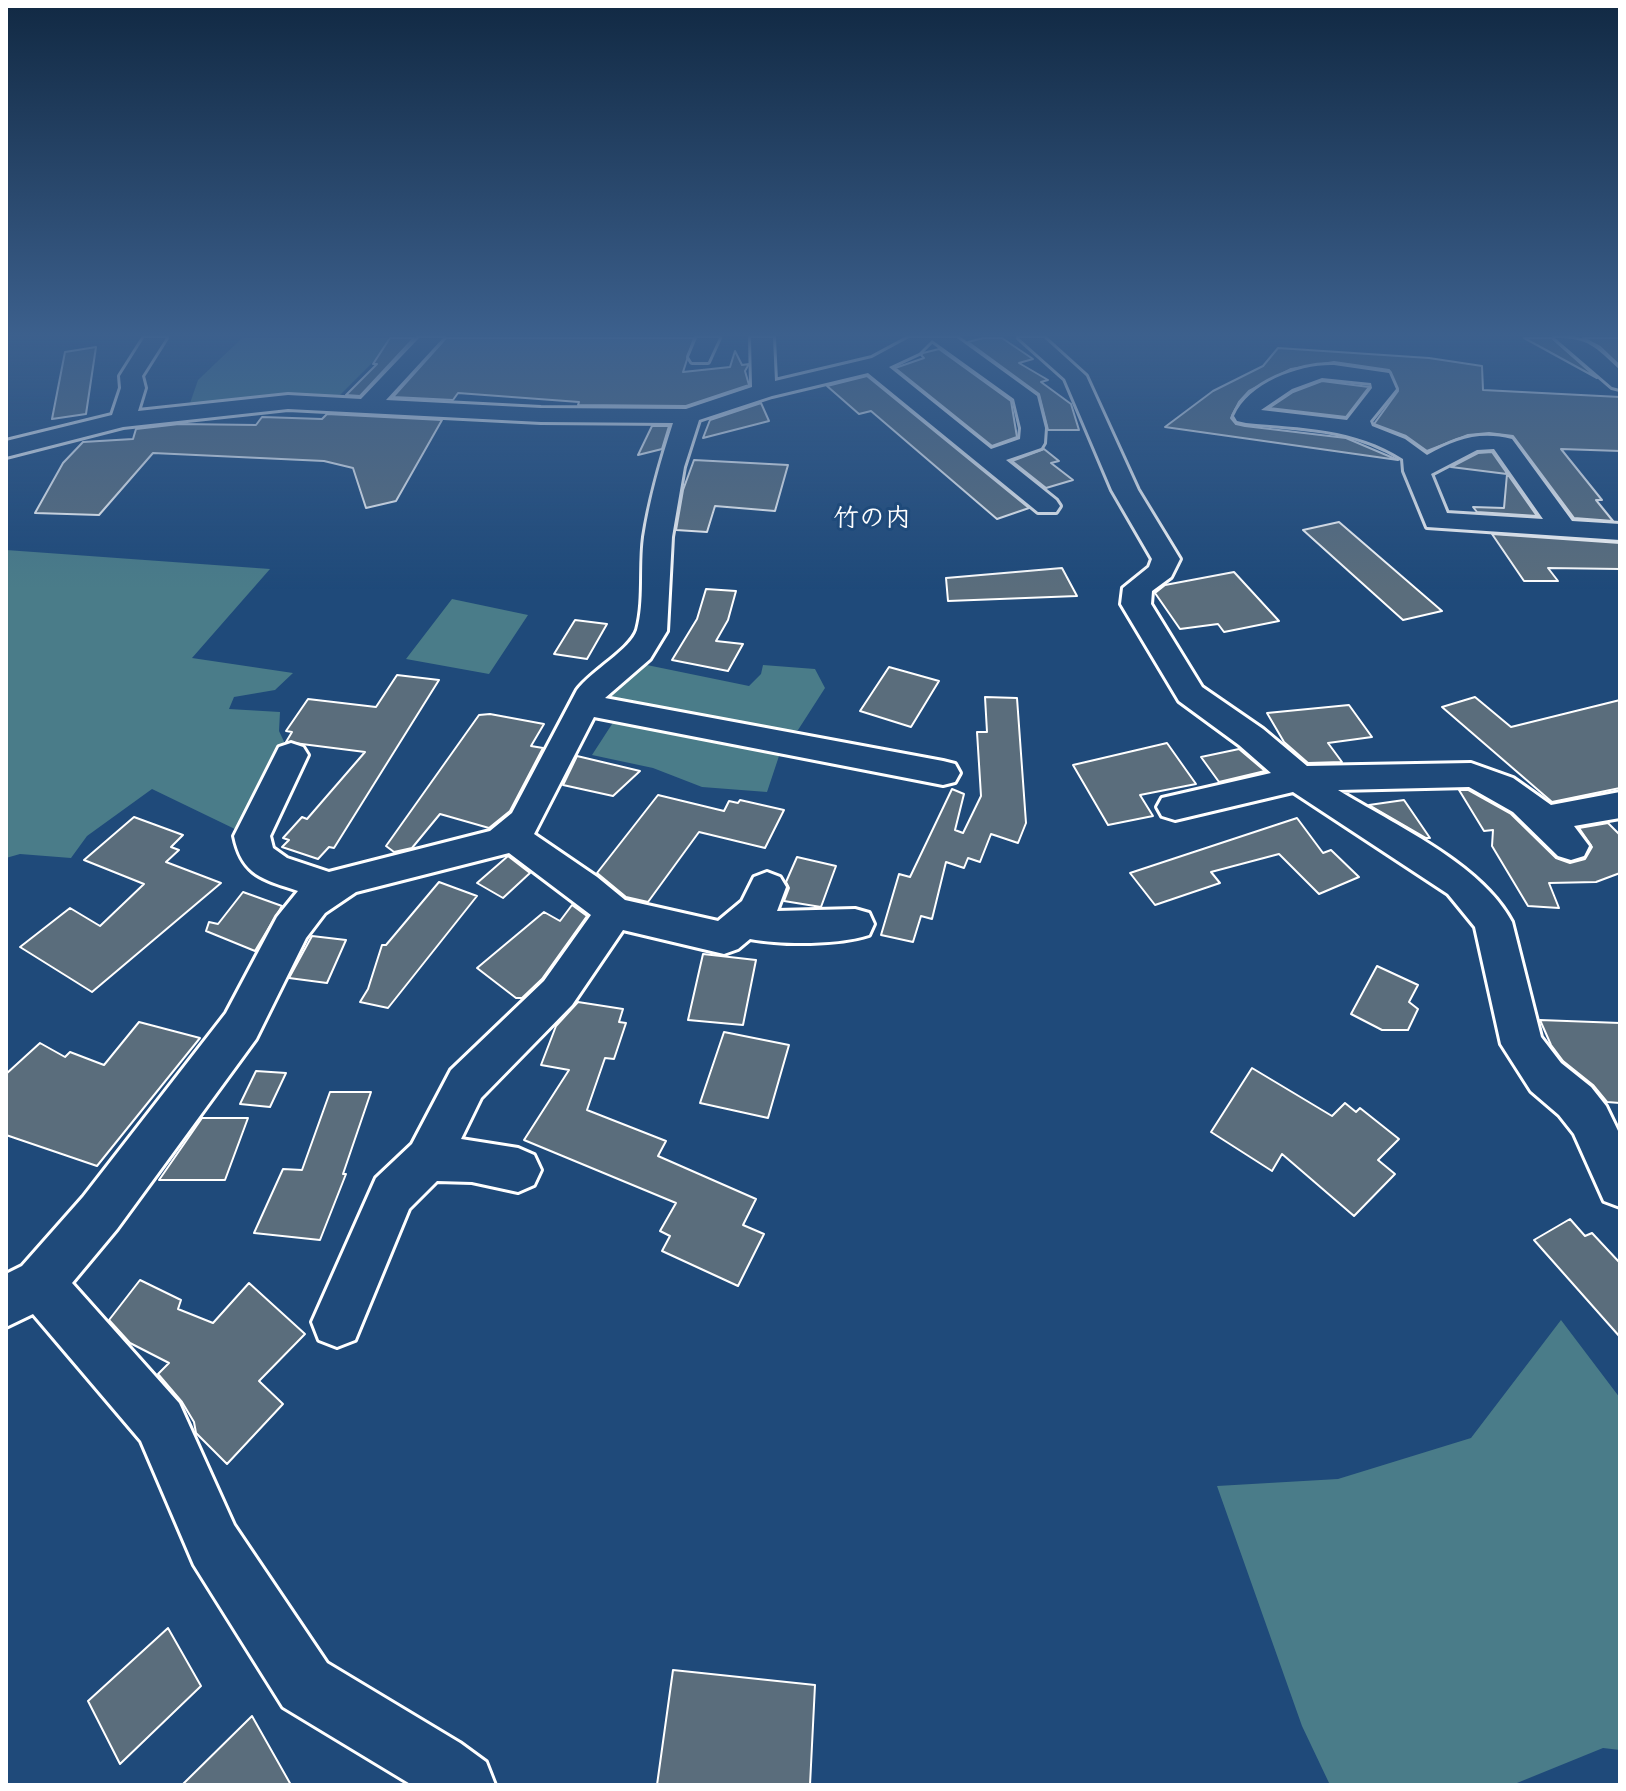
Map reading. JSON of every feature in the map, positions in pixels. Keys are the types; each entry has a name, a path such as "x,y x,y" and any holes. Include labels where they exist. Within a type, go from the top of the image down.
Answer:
{"street":[{"path":"6,449 117,422"},
{"path":"463,1785 438,1765 305,1685 214,1545 160,1422 22,1293 100,1213 241,1026 291,928 311,902 345,880 500,842 511,836 525,821 599,683 639,652 652,631 658,537 671,467 686,422"},
{"path":"943,422 1047,506"},
{"path":"988,458 1032,443 1031,422"},
{"path":"1095,422 1125,490 1166,559 1161,571 1138,588 1136,604 1190,694 1251,737 1318,794 1461,884 1486,910 1497,935 1522,1044 1546,1077 1575,1101 1590,1120 1620,1185"},
{"path":"1302,422 1360,427 1415,456 1417,471 1437,521 1620,532"},
{"path":"1358,422 1360,427"},
{"path":"1417,471 1477,440 1503,444 1564,529"},
{"path":"586,705 943,773"},
{"path":"291,755 252,836 256,855 274,868 333,888"},
{"path":"1175,807 1301,778 1471,775 1494,781 1523,799 1571,846"},
{"path":"1544,819 1620,805"},
{"path":"511,836 584,887 614,913 724,938 758,910 767,887"},
{"path":"337,1322 392,1194 428,1159 466,1084 558,993 614,913"},
{"path":"744,922 770,927 855,924"},
{"path":"428,1159 472,1161 518,1170"}],"green space":[{"path":"6,550 270,569 192,658 293,673 275,690 234,697 229,709 280,712 279,731 287,748 239,831 152,789 87,836 71,858 20,854 6,858"},
{"path":"452,599 528,615 489,674 406,659"},
{"path":"642,664 749,686 761,674 763,665 815,669 825,688 798,730 784,734 603,698"},
{"path":"614,721 781,750 767,792 702,787 653,768 592,755"},
{"path":"1561,1320 1620,1398 1620,1750 1603,1748 1512,1785 1330,1785 1302,1726 1217,1486 1338,1479 1471,1438"}],"building":[{"path":"259,422 441,422 396,501 366,508 353,468 324,461 153,453 99,515 35,513 63,463 83,442 133,439 136,429 179,424 256,425"},
{"path":"709,422 767,422 703,438"},
{"path":"883,422 923,422 1029,508 997,519"},
{"path":"962,422 1014,422 1017,437 992,446"},
{"path":"1046,422 1076,422 1079,430 1048,430"},
{"path":"1172,422 1234,422 1245,426 1346,438 1398,460 1165,427"},
{"path":"1376,422 1620,422 1620,451 1561,449 1602,500 1596,500 1613,521 1574,518 1513,436 1489,433 1468,435 1427,451 1406,436 1374,424"},
{"path":"652,426 669,426 662,449 638,455"},
{"path":"1044,449 1059,461 1051,463 1073,480 1046,488 1012,461"},
{"path":"1492,452 1537,516 1477,512 1473,507 1504,508 1507,474 1451,467 1478,453"},
{"path":"694,460 788,465 775,511 715,506 707,532 676,530 683,490"},
{"path":"1339,522 1442,611 1403,620 1303,530"},
{"path":"1492,534 1620,543 1620,569 1548,568 1558,581 1524,581"},
{"path":"1062,568 1077,596 948,601 946,578"},
{"path":"1234,572 1279,621 1224,632 1218,624 1180,629 1155,593 1165,585"},
{"path":"706,589 736,591 728,620 716,641 743,644 728,671 672,660 697,619"},
{"path":"575,620 607,624 587,659 554,654"},
{"path":"889,667 939,681 911,727 860,711"},
{"path":"397,675 439,680 334,848 329,847 318,859 282,847 289,840 283,838 302,817 307,819 365,752 286,742 292,732 286,731 308,699 376,707"},
{"path":"985,697 1017,698 1026,823 1018,843 991,834 980,862 968,858 964,868 946,862 932,919 921,916 913,942 881,935 899,874 910,877 952,789 964,794 955,830 963,833 981,796 977,732 987,732"},
{"path":"1475,697 1511,727 1620,700 1620,788 1552,802 1442,707"},
{"path":"1349,705 1372,737 1328,743 1342,762 1308,763 1284,742 1267,713"},
{"path":"490,714 544,724 531,746 543,748 510,811 489,828 440,814 412,848 394,852 386,846 479,715"},
{"path":"1167,743 1196,784 1140,795 1153,816 1108,825 1073,765"},
{"path":"1239,749 1265,771 1219,782 1201,757"},
{"path":"577,756 640,771 613,796 563,785"},
{"path":"1459,790 1468,790 1511,814 1556,858 1570,863 1585,859 1592,847 1579,828 1608,823 1620,835 1620,873 1596,882 1549,883 1559,908 1528,906 1492,846 1493,830 1484,831"},
{"path":"658,795 724,811 729,801 738,803 740,800 784,810 765,848 699,832 648,902 626,897 597,873"},
{"path":"1404,800 1430,838 1369,805"},
{"path":"134,817 183,835 171,847 179,850 166,862 221,883 92,992 20,947 70,908 100,926 144,884 84,860"},
{"path":"1297,818 1323,853 1331,850 1359,877 1319,894 1279,854 1211,872 1220,883 1155,905 1130,873"},
{"path":"508,856 530,873 503,898 477,883"},
{"path":"797,857 836,866 821,907 784,901 789,888 786,882"},
{"path":"439,882 477,896 388,1008 360,1002 368,989 382,945 386,945"},
{"path":"243,892 282,906 255,951 206,931 209,922 218,924"},
{"path":"572,905 587,916 542,979 522,998 516,998 477,968 544,912 560,921"},
{"path":"312,936 346,940 327,983 289,978"},
{"path":"703,954 756,960 743,1025 688,1020"},
{"path":"1377,966 1418,985 1409,1002 1418,1009 1408,1030 1382,1030 1351,1014"},
{"path":"578,1002 623,1009 619,1022 626,1023 614,1059 605,1058 587,1110 666,1141 658,1156 756,1199 743,1225 764,1234 738,1286 662,1251 670,1236 660,1231 676,1203 524,1140 569,1070 541,1065 556,1026"},
{"path":"1540,1020 1620,1023 1620,1103 1607,1102 1593,1085 1563,1061 1551,1045"},
{"path":"139,1022 200,1038 97,1166 6,1135 6,1074 40,1043 65,1057 70,1052 104,1065"},
{"path":"724,1032 789,1045 768,1118 700,1103"},
{"path":"1252,1068 1332,1116 1345,1103 1356,1112 1360,1108 1399,1139 1378,1160 1395,1174 1354,1216 1282,1154 1272,1171 1211,1132"},
{"path":"256,1071 286,1073 270,1107 240,1104"},
{"path":"330,1092 371,1092 343,1174 346,1174 320,1240 254,1233 283,1169 302,1170"},
{"path":"202,1118 248,1118 225,1180 159,1180"},
{"path":"1570,1219 1585,1236 1592,1233 1620,1263 1620,1337 1534,1240"},
{"path":"140,1280 181,1300 178,1309 213,1323 249,1283 305,1334 259,1381 283,1404 227,1464 196,1433 194,1422 182,1402 158,1374 169,1363 130,1343 109,1320"},
{"path":"168,1628 201,1686 120,1764 88,1701"},
{"path":"673,1670 815,1685 810,1785 657,1785"},
{"path":"252,1716 291,1785 182,1785"}],"district":[{"name":"竹の内","path":"872,522"}]}
